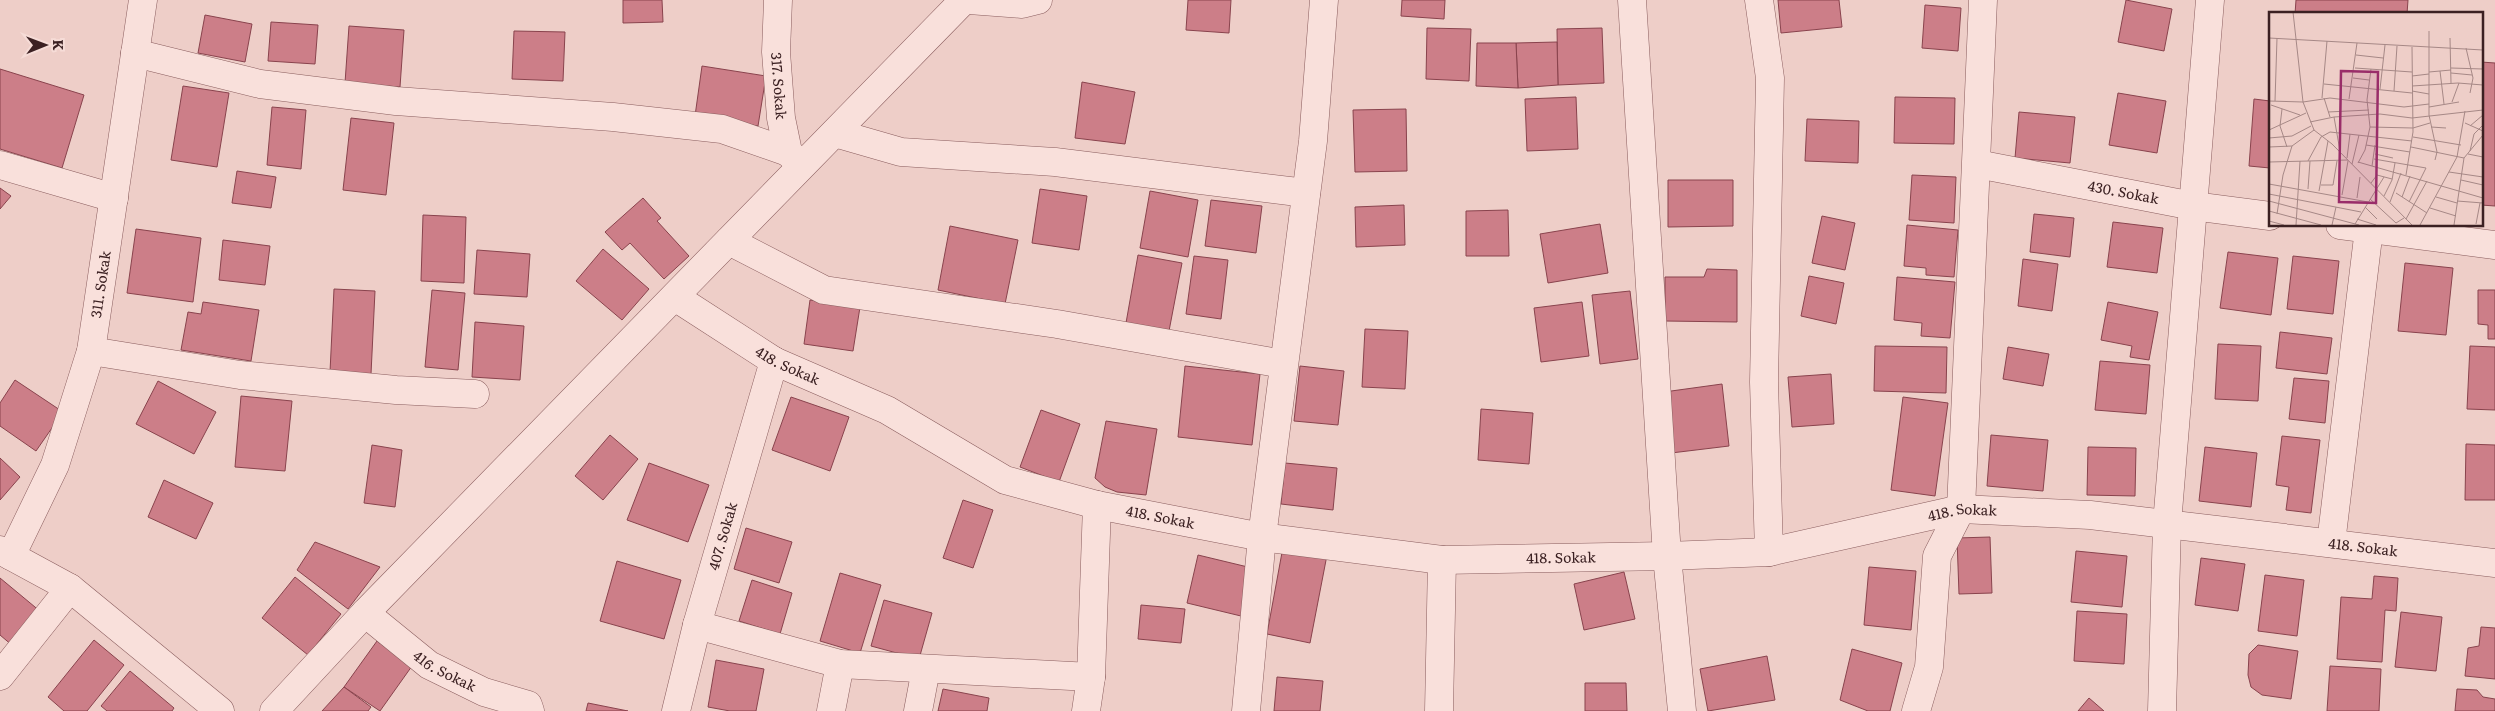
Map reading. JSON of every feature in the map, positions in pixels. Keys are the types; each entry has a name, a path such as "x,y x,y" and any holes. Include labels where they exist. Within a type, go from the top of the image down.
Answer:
{"street":[{"name":"311. Sokak","path":"5,553 55,465 91,351 143,0"},
{"name":"317. Sokak","path":"778,0 776,61 781,118 796,159"},
{"path":"274,711 365,613 729,241 796,159 835,133 964,0"},
{"path":"969,0 1022,4 1038,0"},
{"path":"1246,711 1262,537 1313,142 1324,0"},
{"path":"1632,0 1667,556 1682,711"},
{"path":"1759,0 1770,78 1764,382 1769,552"},
{"path":"1916,711 1929,667 1937,556 1960,508 1983,0"},
{"path":"2162,711 2167,524 2210,0"},
{"path":"135,53 269,85 396,101 613,117 722,129 796,159"},
{"path":"835,133 901,152 1055,162 1306,193"},
{"name":"430. Sokak","path":"1977,164 2193,206 2269,216"},
{"path":"0,165 114,198"},
{"path":"2347,226 2495,245"},
{"path":"2331,543 2369,229"},
{"path":"729,241 824,290 1057,324 1283,364"},
{"name":"418. Sokak","path":"675,296 774,361 887,410 1005,480 1097,505 1262,537 1442,560 1667,556 1769,552 1960,508 2090,515 2495,563"},
{"path":"91,351 240,375 396,390 476,394"},
{"name":"407. Sokak","path":"676,711 697,625 774,361"},
{"path":"1086,711 1091,678 1097,505"},
{"path":"5,553 70,588 220,711"},
{"path":"1439,711 1442,560"},
{"path":"0,676 70,588"},
{"name":"416. Sokak","path":"365,613 429,665 484,692 528,705 530,711"},
{"path":"697,625 840,664 1091,678"},
{"path":"830,711 840,664"},
{"path":"918,711 926,669"}],"building":[{"path":"623,0 662,0 663,22 623,23"},
{"path":"1188,0 1231,0 1229,33 1186,30"},
{"path":"1402,0 1445,0 1444,19 1401,16"},
{"path":"1778,0 1839,0 1842,27 1781,33"},
{"path":"2126,0 2172,9 2164,51 2118,42"},
{"path":"2296,0 2408,0 2407,12 2295,12"},
{"path":"1925,5 1961,8 1958,51 1922,48"},
{"path":"205,15 252,24 245,62 198,53"},
{"path":"271,22 318,25 315,64 268,61"},
{"path":"349,26 404,30 400,87 345,83"},
{"path":"1427,28 1471,29 1469,81 1426,79"},
{"path":"1602,28 1604,83 1558,85 1557,29"},
{"path":"514,31 565,32 563,81 512,79"},
{"path":"1557,42 1558,85 1518,88 1516,43"},
{"path":"1477,43 1516,43 1518,88 1476,86"},
{"path":"2482,62 2495,63 2495,206 2482,205"},
{"path":"702,66 766,76 758,126 695,116"},
{"path":"0,69 84,95 62,168 0,149"},
{"path":"1082,82 1135,92 1125,144 1075,138"},
{"path":"183,86 229,93 217,167 171,160"},
{"path":"2118,93 2166,101 2157,153 2109,145"},
{"path":"1576,97 1578,149 1527,151 1525,99"},
{"path":"1895,97 1955,98 1954,144 1894,143"},
{"path":"2254,99 2269,101 2269,168 2249,166"},
{"path":"272,107 306,110 301,169 267,165"},
{"path":"1406,109 1407,171 1355,172 1353,110"},
{"path":"2019,112 2075,117 2070,163 2015,158"},
{"path":"351,118 394,123 386,195 343,190"},
{"path":"1807,119 1859,121 1858,163 1805,161"},
{"path":"237,171 276,177 271,208 232,203"},
{"path":"1912,175 1956,177 1954,223 1909,220"},
{"path":"1668,180 1733,180 1733,226 1668,227"},
{"path":"0,188 11,196 0,209"},
{"path":"1040,189 1087,196 1079,250 1032,243"},
{"path":"1150,191 1198,200 1188,257 1140,248"},
{"path":"643,198 661,218 657,221 689,256 664,279 630,243 622,250 605,232"},
{"path":"1211,200 1262,206 1256,253 1205,246"},
{"path":"1404,205 1405,245 1356,247 1355,207"},
{"path":"1508,210 1509,256 1466,256 1466,211"},
{"path":"2034,214 2074,218 2070,257 2030,252"},
{"path":"423,215 466,217 464,283 421,281"},
{"path":"1822,216 1855,223 1845,270 1812,263"},
{"path":"2113,222 2163,228 2157,273 2107,267"},
{"path":"1600,224 1608,273 1548,283 1540,234"},
{"path":"1907,225 1958,230 1954,277 1926,275 1926,268 1904,266"},
{"path":"950,226 1018,240 1005,304 938,290"},
{"path":"136,229 201,238 193,302 127,293"},
{"path":"223,240 270,246 265,285 219,280"},
{"path":"603,249 649,289 622,320 576,281"},
{"path":"477,250 530,254 527,297 474,294"},
{"path":"2228,252 2278,258 2271,315 2220,308"},
{"path":"1138,255 1182,263 1169,331 1126,323"},
{"path":"1194,256 1228,260 1221,319 1186,314"},
{"path":"2293,256 2339,261 2333,314 2287,309"},
{"path":"2023,259 2058,264 2052,311 2018,306"},
{"path":"2405,263 2453,268 2446,335 2398,331"},
{"path":"1707,269 1737,270 1737,322 1665,321 1665,277 1704,277"},
{"path":"1809,276 1844,283 1836,324 1801,316"},
{"path":"1897,277 1955,282 1950,338 1921,336 1922,323 1894,320"},
{"path":"334,289 375,291 371,374 330,372"},
{"path":"432,290 465,293 458,370 425,367"},
{"path":"2478,290 2495,290 2495,339 2488,339 2488,325 2478,324"},
{"path":"1630,291 1638,359 1600,364 1592,295"},
{"path":"810,300 860,307 853,351 804,344"},
{"path":"203,302 259,310 251,361 181,350 188,312 201,314"},
{"path":"1582,302 1589,356 1541,362 1534,308"},
{"path":"2108,302 2158,312 2149,360 2130,357 2132,346 2101,340"},
{"path":"475,322 524,326 520,380 472,377"},
{"path":"1365,329 1408,331 1405,389 1362,387"},
{"path":"2280,332 2332,338 2327,374 2276,368"},
{"path":"2218,344 2261,346 2258,401 2215,399"},
{"path":"1875,346 1947,347 1946,393 1874,391"},
{"path":"2470,346 2495,347 2495,410 2467,409"},
{"path":"2008,347 2049,354 2043,386 2003,379"},
{"path":"2100,361 2150,365 2146,414 2095,410"},
{"path":"1185,366 1260,374 1252,445 1178,437"},
{"path":"1300,366 1344,371 1338,425 1294,421"},
{"path":"1831,374 1834,424 1792,427 1788,377"},
{"path":"2294,378 2329,381 2325,423 2289,419"},
{"path":"15,380 63,412 36,451 0,426 0,403"},
{"path":"158,381 216,412 194,454 136,424"},
{"path":"1722,384 1729,446 1671,453 1664,392"},
{"path":"241,396 292,401 285,471 235,467"},
{"path":"791,397 849,417 830,471 772,450"},
{"path":"1903,397 1948,403 1935,496 1891,490"},
{"path":"1481,409 1533,413 1529,464 1478,460"},
{"path":"1041,410 1080,424 1059,482 1020,467"},
{"path":"1106,421 1157,429 1146,495 1117,492 1105,487 1095,478"},
{"path":"610,435 638,459 603,500 575,476"},
{"path":"1991,435 2048,440 2043,491 1987,486"},
{"path":"2282,436 2320,440 2311,513 2286,510 2289,487 2276,485"},
{"path":"2466,444 2495,445 2495,500 2465,500"},
{"path":"372,445 402,450 395,507 364,503"},
{"path":"2088,447 2136,448 2135,496 2087,495"},
{"path":"2205,447 2257,453 2251,507 2199,501"},
{"path":"0,458 20,477 0,500"},
{"path":"649,463 709,485 688,542 627,520"},
{"path":"1285,463 1337,468 1333,510 1281,504"},
{"path":"164,480 213,503 196,539 148,517"},
{"path":"963,500 993,510 973,568 943,558"},
{"path":"746,528 792,542 779,583 734,569"},
{"path":"1990,537 1992,593 1959,594 1957,538"},
{"path":"315,542 380,567 348,609 297,570"},
{"path":"1283,547 1327,555 1310,643 1267,634"},
{"path":"2076,551 2127,556 2122,607 2071,602"},
{"path":"1198,555 1252,568 1241,616 1187,603"},
{"path":"2201,558 2245,564 2238,611 2195,605"},
{"path":"617,561 681,580 664,639 600,621"},
{"path":"1869,567 1916,571 1911,630 1864,625"},
{"path":"1624,572 1635,619 1584,630 1574,584"},
{"path":"840,573 881,585 860,653 820,641"},
{"path":"2265,575 2304,580 2297,636 2258,631"},
{"path":"2374,576 2398,578 2396,611 2385,610 2382,662 2337,659 2341,597 2372,599"},
{"path":"295,577 341,614 308,655 262,618"},
{"path":"0,578 41,612 13,646 0,635"},
{"path":"752,580 792,593 780,634 739,621"},
{"path":"884,600 932,613 919,659 871,646"},
{"path":"1141,605 1185,609 1181,643 1138,639"},
{"path":"2077,611 2127,614 2124,664 2074,661"},
{"path":"2401,612 2442,617 2436,671 2395,667"},
{"path":"2481,627 2495,628 2495,679 2465,676 2468,648 2479,646"},
{"path":"94,640 124,665 87,711 64,711 48,697"},
{"path":"377,641 412,666 380,711 344,687"},
{"path":"2258,645 2298,651 2291,699 2262,695 2251,687 2248,675 2249,654"},
{"path":"1852,649 1902,663 1890,711 1868,711 1840,700"},
{"path":"1767,656 1775,700 1708,711 1700,669"},
{"path":"716,660 764,669 756,711 730,711 708,707"},
{"path":"2330,666 2381,669 2379,711 2327,711"},
{"path":"130,671 174,708 172,711 107,711 101,706"},
{"path":"1277,677 1323,681 1320,711 1274,711"},
{"path":"1585,683 1626,683 1627,711 1585,711"},
{"path":"344,687 371,707 368,711 322,711"},
{"path":"943,689 989,698 987,711 938,711"},
{"path":"2457,689 2477,690 2483,697 2495,699 2495,711 2455,711"},
{"path":"2089,698 2104,711 2078,711"},
{"path":"588,703 628,711 586,711"}]}
